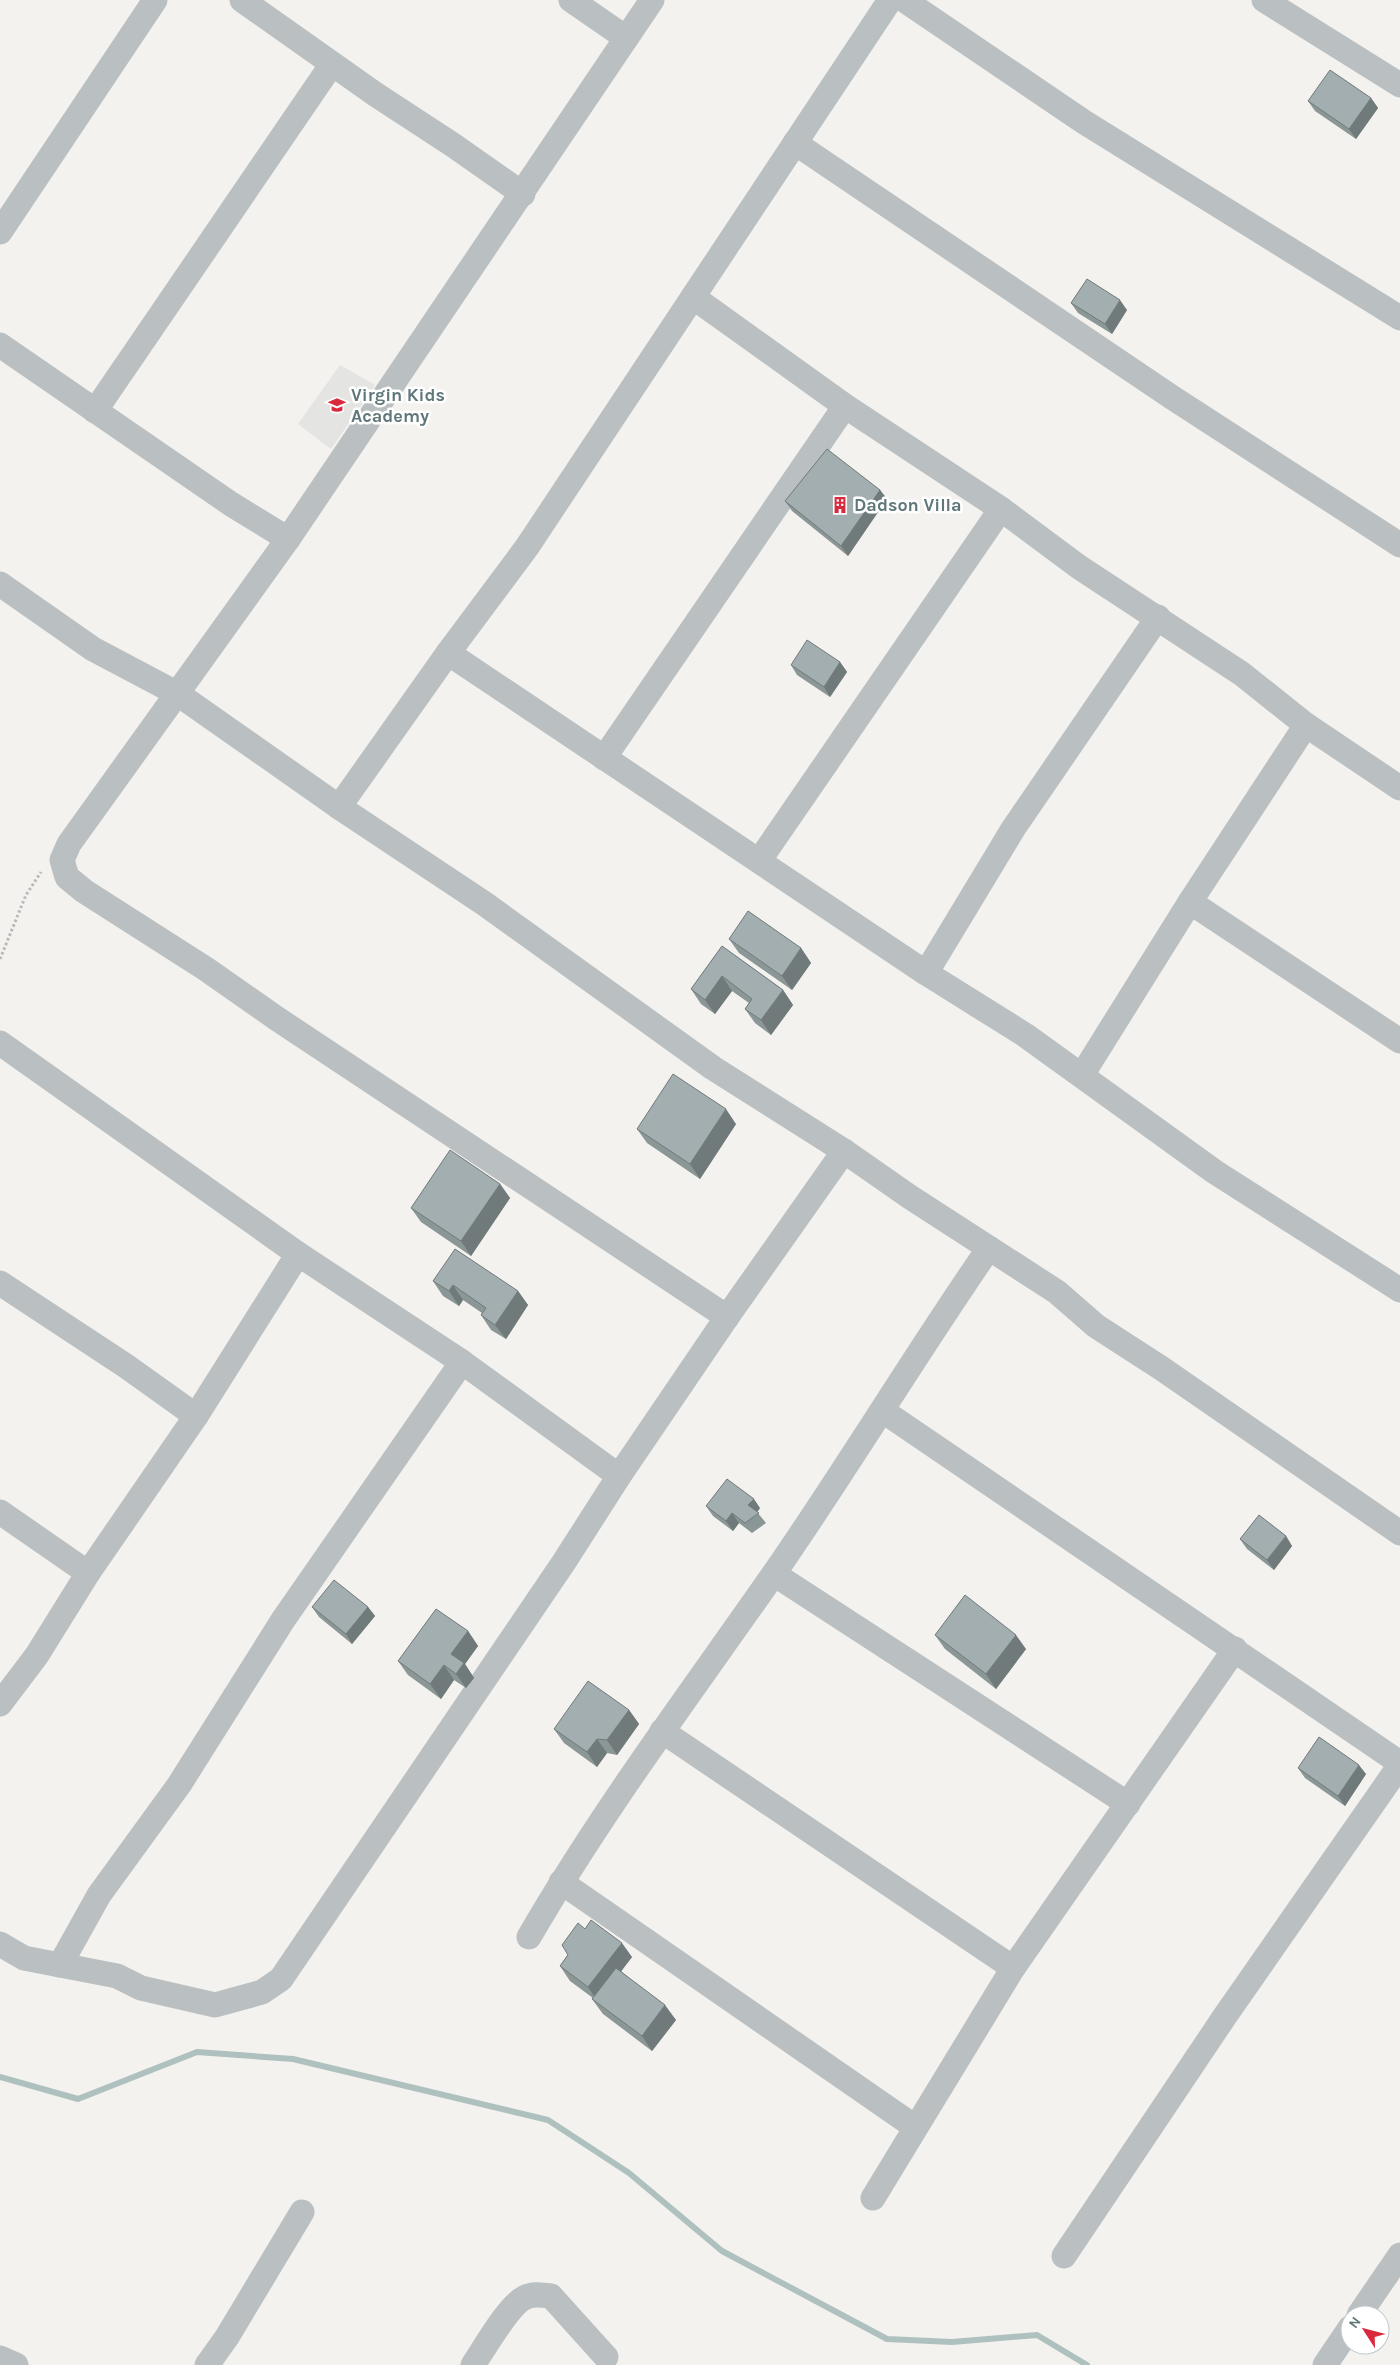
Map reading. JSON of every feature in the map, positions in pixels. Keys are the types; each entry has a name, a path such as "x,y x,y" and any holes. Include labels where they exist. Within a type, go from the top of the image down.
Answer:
{"street":[{"path":"0,232 155,0"},
{"path":"242,0 332,64 523,194"},
{"path":"571,0 626,38"},
{"path":"652,0 523,194 288,539 70,844 62,860 67,877 84,891 206,968 276,1018 726,1317"},
{"path":"339,807 448,653 527,547 890,0"},
{"path":"904,0 1084,122 1400,318"},
{"path":"1264,0 1400,85"},
{"path":"95,411 332,64"},
{"path":"795,143 1173,398 1400,546"},
{"path":"693,297 845,406 1001,509 1079,567 1158,617 1242,674 1306,725 1400,788"},
{"path":"0,345 95,411 288,539"},
{"path":"604,758 845,406"},
{"path":"759,861 1001,509"},
{"path":"0,584 93,649 178,694 339,807 485,904 712,1068 844,1151 1057,1292 1096,1326 1161,1368 1400,1533"},
{"path":"926,973 1013,829 1158,617"},
{"path":"448,653 926,973 1025,1035 1215,1172 1400,1290"},
{"path":"1082,1075 1190,902 1306,725"},
{"path":"1190,902 1400,1041"},
{"path":"0,1043 298,1254 462,1362 618,1476"},
{"path":"0,1944 24,1958 117,1976 141,1988 168,1996 215,2005 262,1992 281,1978 564,1562 618,1476 726,1317 844,1151"},
{"path":"529,1937 561,1882 662,1731 774,1574 883,1411 938,1322 989,1248"},
{"path":"0,1704 37,1655 88,1573 196,1416 298,1254"},
{"path":"0,1283 126,1366 196,1416"},
{"path":"60,1965 99,1895 179,1785 283,1620 462,1362"},
{"path":"883,1411 1235,1649 1400,1764 1225,2016 1064,2256"},
{"path":"0,1512 88,1573"},
{"path":"774,1574 1128,1804"},
{"path":"873,2198 1013,1968 1235,1649"},
{"path":"662,1731 1013,1968"},
{"path":"561,1882 915,2127"},
{"path":"207,2365 227,2336 302,2212"},
{"path":"1366,2305 1400,2255"},
{"path":"473,2365 512,2307 523,2298 535,2294 551,2296 608,2362"},
{"path":"1324,2365 1340,2342"},
{"path":"0,2358 16,2365"}],"path":[{"path":"0,959 19,908 36,878 49,865 62,860"}],"shaded area":[{"name":"Virgin Kids Academy","path":"340,365 375,385 331,449 298,424"}],"building":[{"path":"1330,70 1371,98 1349,129 1308,101"},
{"path":"1087,279 1120,300 1105,324 1071,303"},
{"name":"Dadson Villa","path":"827,449 880,490 841,546 785,501"},
{"path":"807,640 840,662 824,687 791,665"},
{"path":"748,911 801,948 782,976 729,939"},
{"path":"722,946 783,990 761,1020 745,1009 752,999 722,976 705,1000 691,989"},
{"path":"673,1074 726,1109 690,1164 637,1129"},
{"path":"450,1150 500,1184 461,1241 411,1208"},
{"path":"455,1249 518,1291 495,1325 481,1315 486,1308 453,1285 449,1291 433,1281"},
{"path":"727,1479 754,1499 748,1505 759,1513 745,1523 732,1513 726,1521 706,1506"},
{"path":"1259,1515 1286,1536 1267,1560 1240,1539"},
{"path":"334,1580 368,1607 346,1634 312,1607"},
{"path":"965,1595 1016,1635 986,1674 935,1635"},
{"path":"436,1609 468,1631 451,1654 464,1663 456,1674 444,1665 430,1684 398,1661"},
{"path":"588,1681 629,1710 607,1740 597,1739 587,1752 554,1729"},
{"path":"1319,1737 1359,1765 1338,1796 1298,1768"},
{"path":"591,1920 622,1943 588,1987 560,1966 568,1955 562,1945 578,1923 585,1929"},
{"path":"616,1968 665,2005 642,2036 592,1999"}],"waterway":[{"path":"0,2077 78,2099 197,2052 293,2059 548,2120 629,2173 722,2251 887,2339 952,2342 1037,2335 1087,2365"}],"place":[{"name":"Virgin Kids Academy","path":"337,405"},
{"name":"Dadson Villa","path":"840,505"}]}
